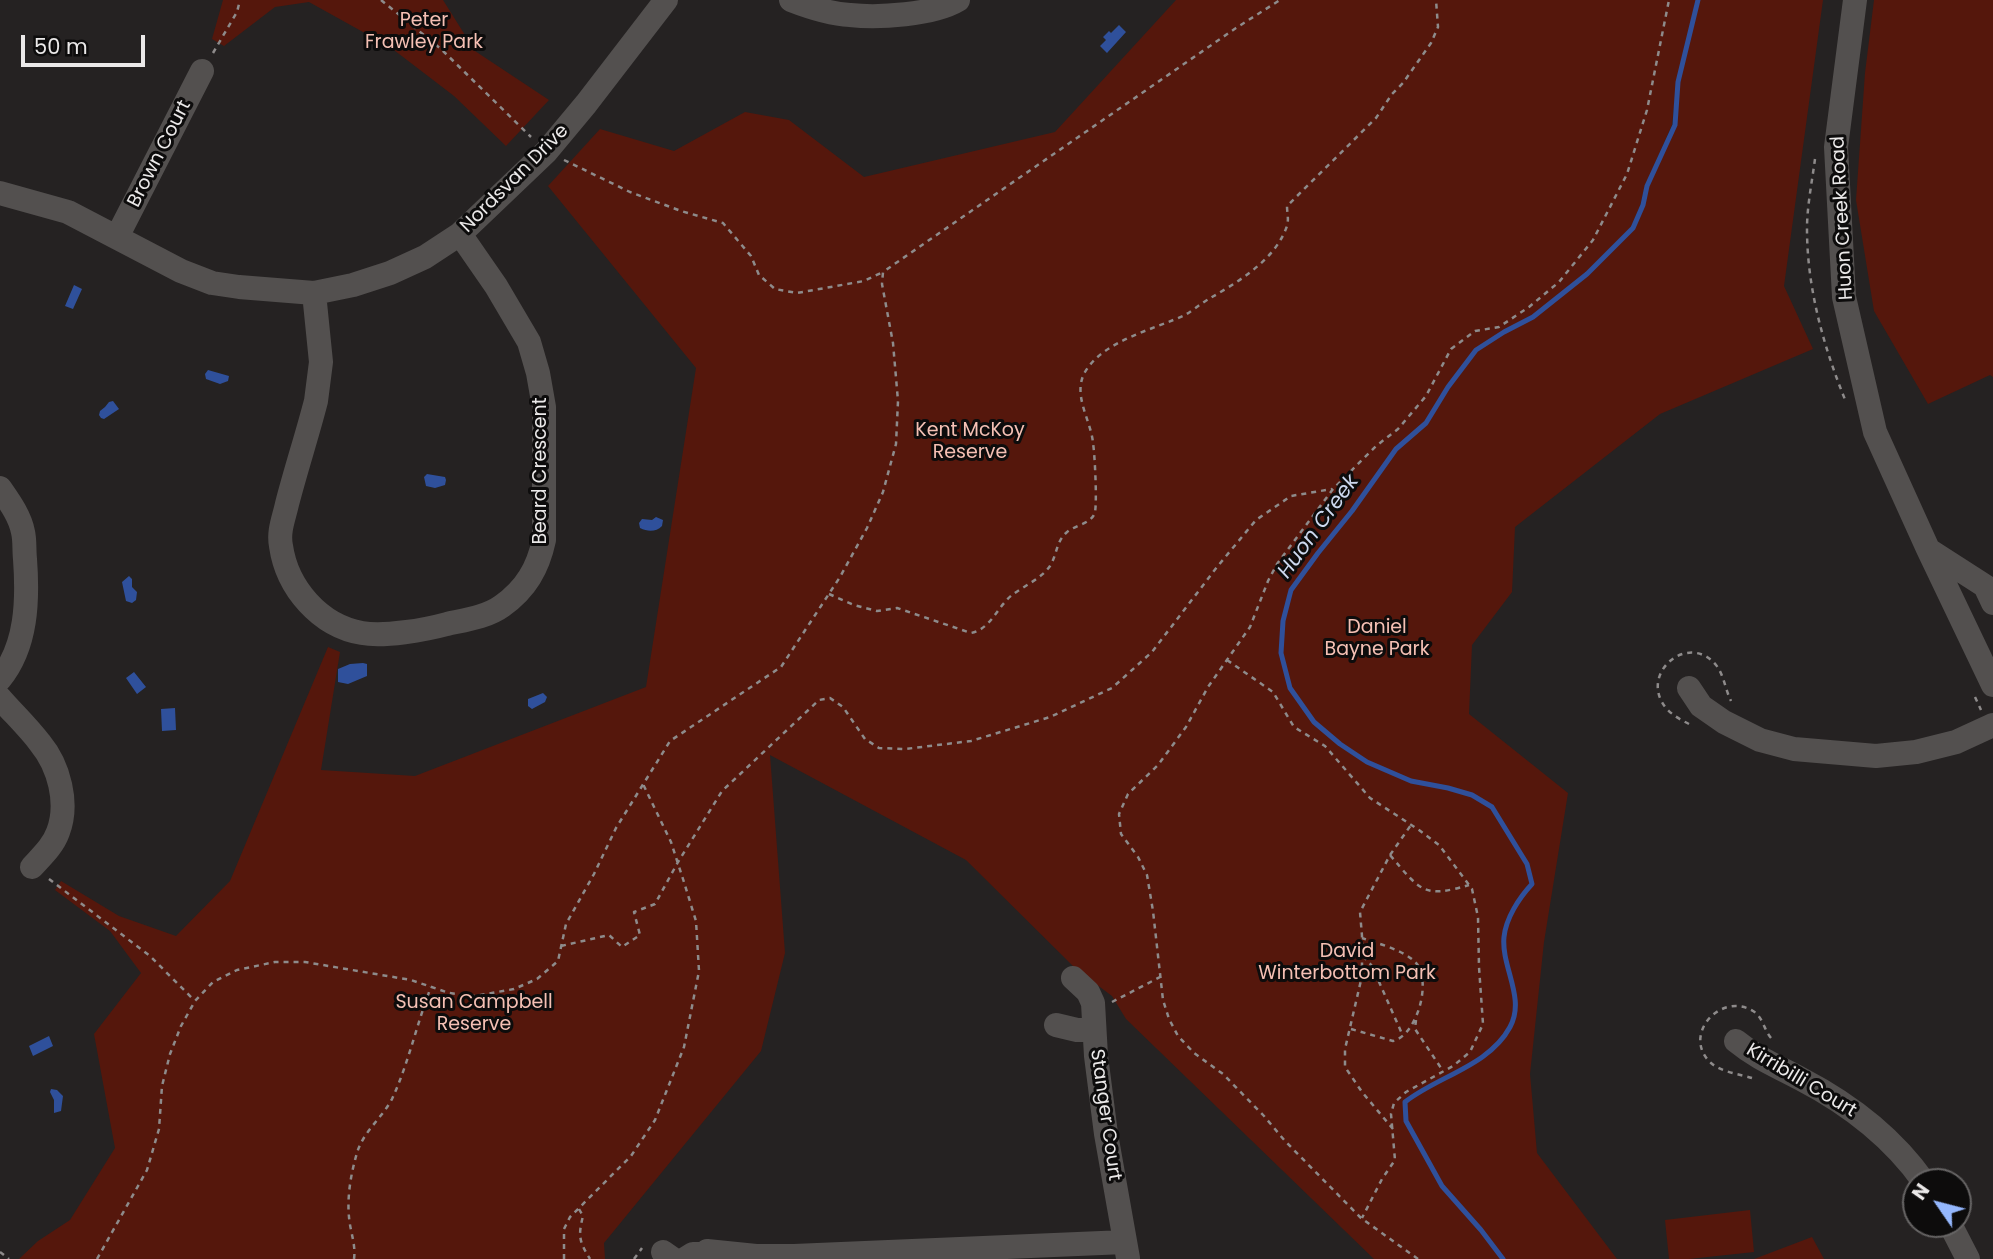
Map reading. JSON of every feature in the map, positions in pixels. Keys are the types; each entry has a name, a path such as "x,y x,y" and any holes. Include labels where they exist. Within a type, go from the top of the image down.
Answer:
{"street":[{"name":"Nordsvan Drive","path":"0,193 68,212 181,271 212,283 314,293 353,285 390,273 425,257 460,234 546,152 666,0"},
{"path":"791,0 809,7 848,15 880,16 920,12 958,0"},
{"name":"Huon Creek Road","path":"1855,0 1836,147 1844,297 1875,432 1993,685"},
{"name":"Brown Court","path":"117,237 202,71"},
{"name":"Beard Crescent","path":"314,293 321,362 320,381 280,532 283,559 295,588 311,606 330,621 365,634 432,628 485,615 516,594 539,561 544,540 544,407 529,342 496,286 460,234"},
{"path":"0,488 23,530 26,579 21,637 15,655 0,679"},
{"path":"1928,550 1985,586 1993,603"},
{"path":"1689,688 1701,706 1724,722 1760,740 1794,750 1876,756 1916,752 1956,742 1993,725"},
{"path":"0,698 42,745 55,765 61,792 63,814 58,833 32,867"},
{"name":"Stanger Court","path":"1073,978 1093,1000 1108,1145 1127,1251"},
{"path":"1056,1025 1077,1030 1094,1020"},
{"name":"Kirribilli Court","path":"1736,1041 1761,1060 1801,1079 1863,1118 1914,1168"},
{"path":"1957,1238 1968,1259"},
{"path":"682,1255 737,1257 1127,1251"}],"path":[{"path":"202,71 237,12 240,0"},
{"path":"381,0 441,49 546,152 630,192 723,223 751,257 759,275 775,289 797,293 864,281 883,272 1280,0"},
{"path":"829,594 877,611 897,608 971,634 985,627 1007,599 1048,569 1063,535 1086,523 1095,512 1093,442 1080,389 1087,369 1108,348 1185,314 1226,290 1270,254 1280,242 1288,224 1287,206 1376,118 1422,57 1438,27 1436,0"},
{"path":"1418,1259 1362,1218 1285,1141 1264,1115 1178,1036 1166,1009 1146,875 1121,834 1119,814 1128,794 1157,765 1185,727 1208,687 1250,627 1277,564 1333,489 1376,446 1398,429 1426,396 1451,349 1475,331 1499,327 1530,307 1559,282 1593,240 1627,174 1647,110 1670,0"},
{"path":"97,1259 147,1170 159,1129 162,1086 181,1026 195,1001 213,982 237,970 275,962 305,962 411,980 449,993 475,996 514,989 537,979 558,961 566,923 616,828 670,741 781,667 829,594 867,528 883,492 896,444 898,401 893,343 882,284 883,272"},
{"path":"561,946 609,935 622,947 640,935 634,912 654,904 722,790 819,700 830,698 843,707 865,739 879,748 905,749 971,741 1050,717 1112,688 1152,652 1256,520 1291,496 1333,489"},
{"path":"1227,660 1273,692 1294,727 1325,746 1370,798 1439,845 1472,889 1478,917 1483,1024 1470,1052 1453,1066 1406,1091 1394,1103 1391,1114 1395,1160 1362,1218"},
{"path":"564,1259 564,1229 570,1217 631,1156 655,1120 684,1047 699,971 696,921 671,842 643,784"},
{"path":"1393,1129 1345,1067 1345,1049 1362,976 1360,912 1390,855 1411,825"},
{"path":"1390,855 1423,889 1443,893 1469,885"},
{"path":"32,867 150,956 195,1001"},
{"path":"1362,938 1413,960 1420,968 1424,982 1415,1030 1443,1071"},
{"path":"1363,956 1372,966 1403,1036"},
{"path":"1094,1020 1161,976"},
{"path":"354,1259 349,1204 350,1185 358,1151 362,1141 392,1099 431,986"},
{"path":"1351,1029 1394,1041 1399,1040 1416,1020"},
{"path":"579,1209 583,1216 579,1232 581,1244 590,1259"},
{"path":"0,1252 9,1259"}],"green space":[{"name":"Peter Frawley Park","path":"223,0 443,0 475,51 549,100 506,146 454,96 390,47 309,2 275,7 224,46 212,39"},
{"path":"1176,0 1696,0 1677,81 1672,125 1645,186 1631,227 1560,295 1587,274 1633,227 1643,205 1647,186 1675,125 1678,82 1698,0 1823,0 1784,286 1813,349 1660,414 1515,527 1512,592 1472,645 1469,714 1568,793 1544,942 1530,1074 1537,1153 1617,1259 1374,1259 1126,1019 1112,996 1076,969 966,860 770,755 785,953 761,1051 604,1243 605,1259 19,1259 38,1241 70,1220 115,1148 94,1034 141,973 110,931 55,890 61,881 119,916 176,936 230,881 328,647 340,652 321,770 415,776 646,687 696,368 548,186 600,129 674,151 745,112 789,120 864,177 1055,132"},
{"path":"1874,0 1993,0 1993,377 1990,375 1928,404 1874,311 1856,200 1865,73"},
{"path":"1750,1210 1754,1252 1669,1259 1665,1220"},
{"path":"1812,1237 1824,1259 1754,1259"}],"water":[{"path":"1119,25 1126,32 1107,53 1100,46 1106,40 1103,37"},
{"path":"74,285 82,289 73,309 65,306"},
{"path":"208,370 229,376 228,381 220,384 206,379"},
{"path":"113,401 119,409 104,419 101,418 100,411"},
{"path":"427,474 445,477 445,485 435,488 426,486 424,477"},
{"path":"656,517 663,520 660,528 652,531 640,528 642,519 652,520"},
{"path":"129,576 132,579 132,587 137,592 136,600 132,603 126,601 122,582"},
{"path":"367,664 367,676 348,684 338,682 338,669"},
{"path":"134,672 146,687 137,694 126,678"},
{"path":"543,693 547,697 545,702 532,709 528,706 528,699"},
{"path":"175,708 176,730 162,731 161,709"},
{"path":"49,1036 53,1046 33,1056 29,1046"},
{"path":"51,1089 57,1090 63,1096 61,1111 54,1113 54,1100"}],"waterway":[{"name":"Huon Creek","path":"1503,1259 1442,1186 1406,1121 1405,1102 1489,1052 1510,1027 1515,1005 1504,937 1514,909 1532,884 1527,864 1492,807 1472,795 1411,781 1367,762 1314,722 1290,688 1281,653 1283,621 1291,590 1396,449 1426,423 1448,387 1476,350 1533,317 1587,274 1633,228 1643,205 1647,186 1675,125 1678,82 1698,0"}],"park label":[{"name":"Kent McKoy Reserve","path":"970,442"},
{"name":"Daniel Bayne Park","path":"1377,639"},
{"name":"David Winterbottom Park","path":"1347,963"},
{"name":"Susan Campbell Reserve","path":"474,1014"}]}
